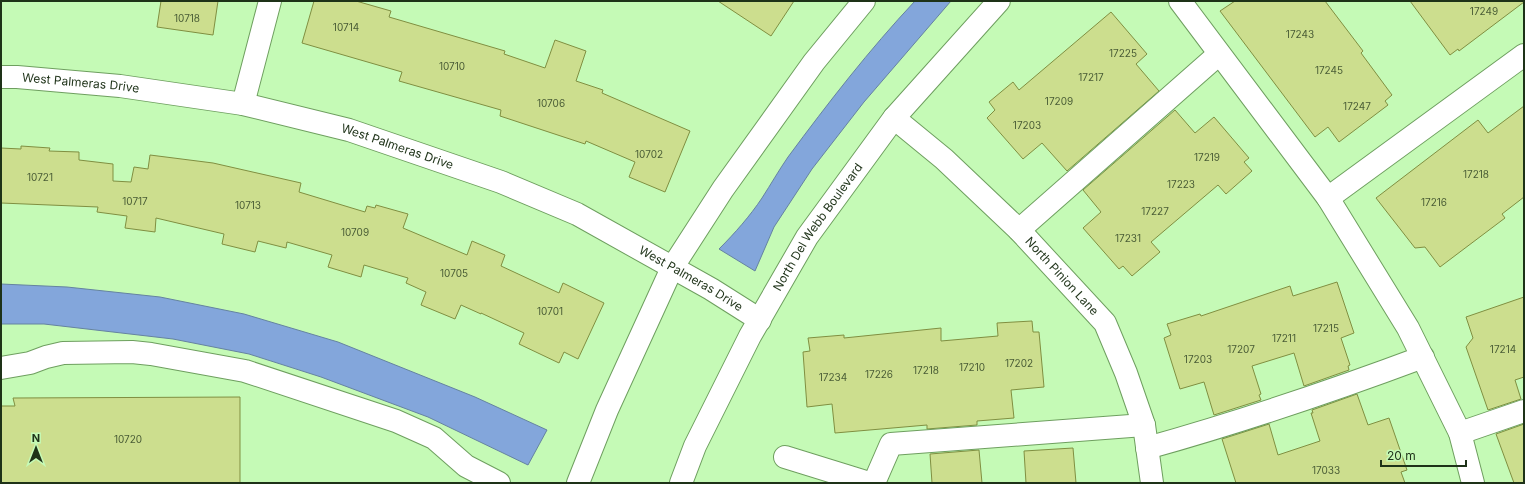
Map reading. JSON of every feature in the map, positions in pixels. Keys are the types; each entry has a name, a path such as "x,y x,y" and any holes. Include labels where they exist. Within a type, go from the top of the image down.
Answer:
{"street":[{"path":"243,104 270,1"},
{"path":"578,483 607,410 672,268 723,190 814,62 864,1"},
{"name":"North Del Webb Boulevard","path":"681,483 695,446 760,320 807,237 894,118 999,1"},
{"path":"1180,1 1328,198 1408,328 1460,433 1474,483"},
{"path":"1019,230 1219,54"},
{"path":"1328,198 1524,55"},
{"name":"West Palmeras Drive","path":"1,77 17,77 120,86 243,104 349,130 502,182 577,214 711,289 760,320"},
{"name":"North Pinion Lane","path":"894,118 944,159 1019,230 1105,322 1126,373 1144,425 1152,483"},
{"path":"1,368 30,363 63,353 132,352 245,371 396,420 434,438 466,466 499,483"},
{"path":"1147,448 1215,429 1321,394 1423,357"},
{"path":"1460,433 1524,411"},
{"path":"874,483 891,444 1144,425"},
{"path":"785,457 869,483"}],"water":[{"path":"915,1 951,1 864,102 812,169 774,227 755,271 719,249 736,231 762,198 788,157 834,97 881,38"},
{"path":"1,284 67,287 160,297 244,314 338,342 475,397 547,430 528,465 428,417 321,377 249,354 173,339 44,324 1,324"}],"building":[{"path":"161,1 218,1 213,35 157,27"},
{"path":"314,1 356,1 391,11 389,17 505,51 504,54 545,68 555,40 586,51 576,81 603,90 602,93 690,131 665,192 629,177 635,162 586,141 585,144 500,116 501,110 399,81 402,72 302,43"},
{"path":"718,1 794,1 771,36"},
{"path":"1235,1 1325,1 1363,51 1361,53 1392,95 1385,101 1388,105 1339,142 1328,127 1315,137 1220,11"},
{"path":"1410,1 1524,2 1459,51 1458,49 1450,55"},
{"path":"1111,12 1147,54 1136,64 1159,91 1067,171 1042,143 1023,159 987,118 995,110 989,102 1013,82 1019,90"},
{"path":"1524,106 1524,197 1502,214 1505,218 1440,267 1425,247 1415,248 1376,198 1478,120 1488,133"},
{"path":"1175,110 1195,133 1214,117 1249,158 1244,162 1252,171 1226,194 1218,185 1151,242 1160,252 1132,276 1123,266 1119,269 1083,228 1101,212 1083,190"},
{"path":"21,146 50,148 49,151 79,152 79,160 113,164 113,181 131,182 134,167 148,169 150,155 213,163 301,183 299,192 365,212 367,206 375,208 376,205 408,214 403,228 467,255 472,241 505,255 501,266 559,293 563,283 604,303 578,359 564,352 559,363 519,344 524,333 481,313 461,305 455,319 421,305 426,292 406,283 408,278 364,265 361,277 328,267 332,255 287,242 286,248 258,241 255,252 222,244 224,234 156,218 155,232 125,228 127,216 97,212 98,207 1,203 1,148 21,149"},
{"path":"1337,282 1354,333 1341,338 1350,365 1348,366 1349,370 1304,386 1294,353 1252,366 1261,394 1259,395 1261,400 1214,415 1204,382 1180,389 1164,338 1171,335 1167,324 1200,314 1201,316 1290,286 1293,296"},
{"path":"1524,297 1524,377 1515,380 1521,399 1488,410 1466,347 1473,338 1466,317"},
{"path":"1032,321 1033,332 1039,332 1044,387 1011,390 1014,418 977,421 977,425 927,429 927,425 835,433 832,404 807,407 803,352 810,351 808,338 844,335 844,338 941,328 941,341 998,336 997,323"},
{"path":"1357,394 1368,425 1389,418 1407,470 1401,472 1405,483 1236,483 1222,439 1269,424 1278,455 1320,441 1311,413 1313,413 1312,410"},
{"path":"240,397 240,483 1,483 1,406 15,406 13,398"},
{"path":"1524,424 1524,483 1514,483 1496,434"},
{"path":"1073,448 1076,483 1026,483 1024,451"},
{"path":"979,450 982,483 932,483 930,454"}]}
